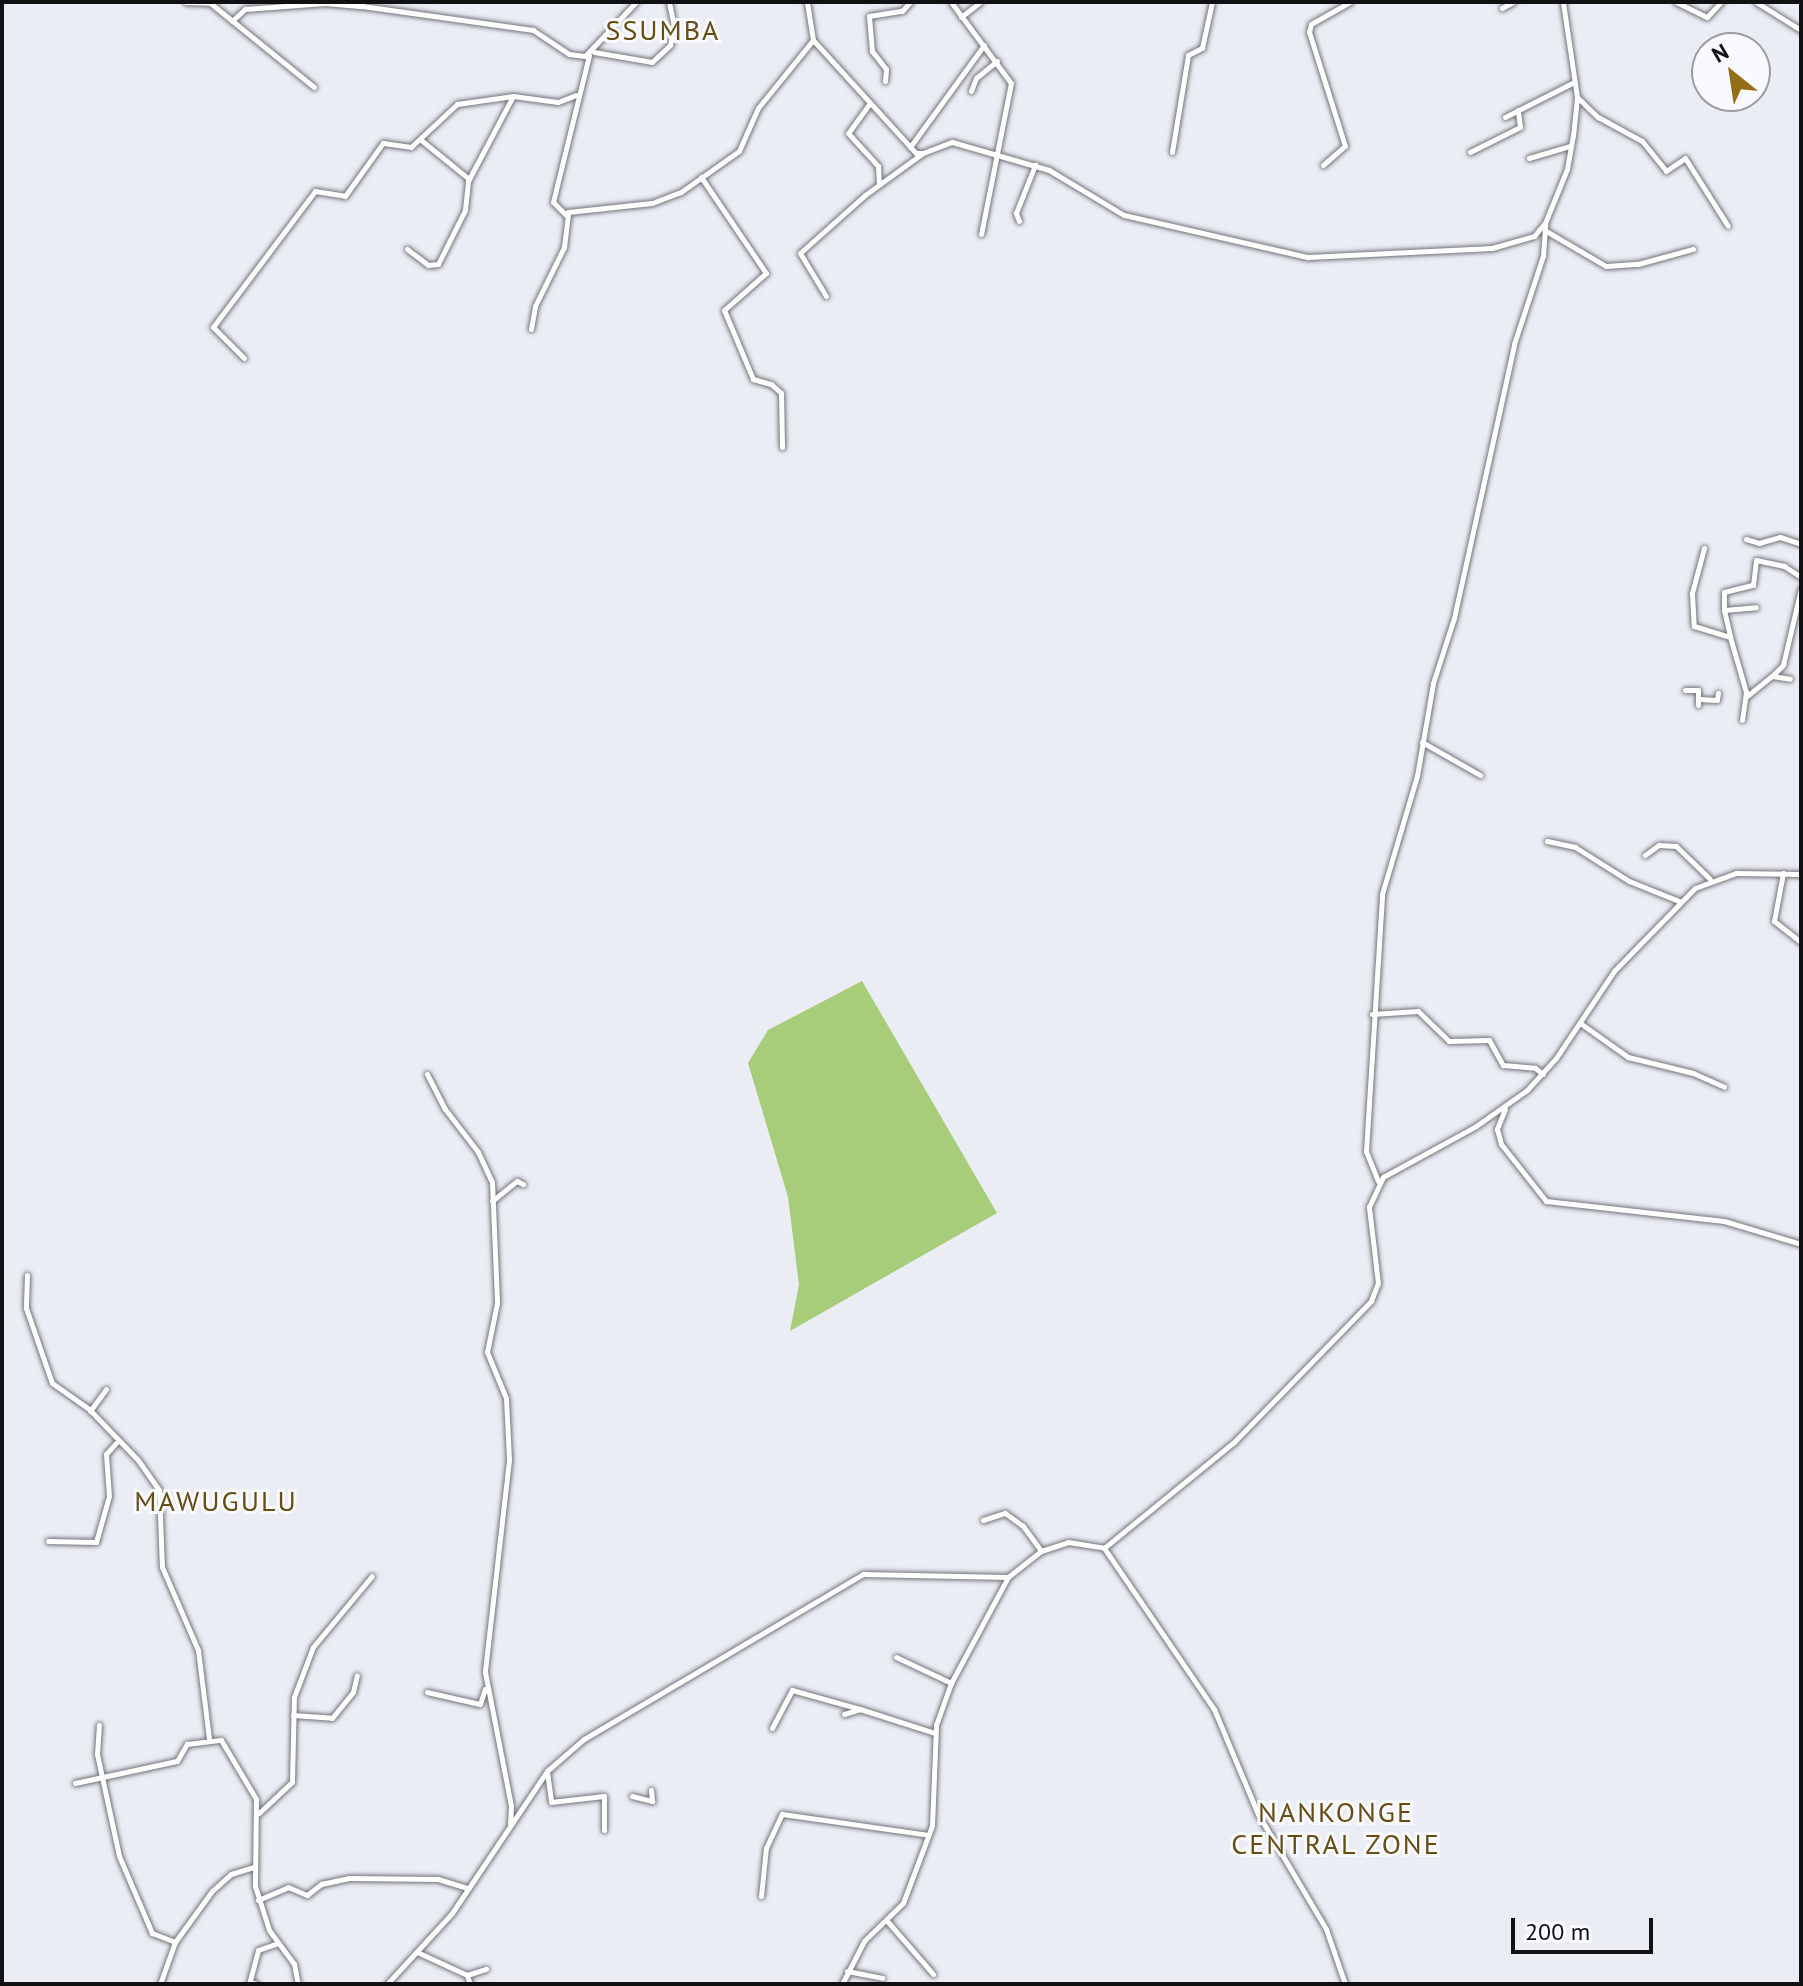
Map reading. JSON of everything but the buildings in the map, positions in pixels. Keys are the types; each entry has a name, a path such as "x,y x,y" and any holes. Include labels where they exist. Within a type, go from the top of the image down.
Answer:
{"street":[{"path":"186,2 210,3 314,87"},
{"path":"636,2 592,53 576,95 573,137 553,204 566,215 652,203 701,177 739,151 758,108 813,40"},
{"path":"232,21 245,9 325,3 362,6 533,30 569,54 592,53 652,62 670,45 674,26 669,2"},
{"path":"807,2 813,40 910,147 923,153"},
{"path":"885,81 886,69 872,51 869,16 902,11 910,2"},
{"path":"951,2 1011,84 981,234"},
{"path":"961,17 980,2"},
{"path":"1172,152 1188,55 1202,48 1212,2"},
{"path":"1323,165 1345,146 1309,32 1311,24 1350,2"},
{"path":"1502,8 1513,2"},
{"path":"1378,1181 1366,1151 1372,1014 1382,894 1417,776 1422,742 1514,344 1543,256 1545,223 1571,145 1577,97 1563,2"},
{"path":"1676,2 1707,17 1721,2"},
{"path":"1756,2 1801,30"},
{"path":"910,147 984,45"},
{"path":"971,91 976,78 997,61"},
{"path":"1505,117 1574,82"},
{"path":"244,358 213,327 308,197 319,191 345,196 383,143 411,147 457,104 513,96 558,102 576,95"},
{"path":"407,249 428,265 438,264 465,210 469,179 513,96"},
{"path":"1577,97 1585,109 1642,141 1666,171 1685,158 1728,226"},
{"path":"870,103 848,133 878,166 879,185"},
{"path":"1470,152 1520,127 1518,110"},
{"path":"421,140 469,179"},
{"path":"826,296 800,253 879,185 923,153 955,142 1035,165 1124,215 1308,257 1492,248 1534,236 1545,223"},
{"path":"1529,158 1571,145"},
{"path":"1019,221 1016,213 1035,165"},
{"path":"701,177 766,273 724,310 753,379 771,384 781,393 782,447"},
{"path":"531,329 535,306 564,247 566,215"},
{"path":"1545,231 1606,266 1638,264 1693,249"},
{"path":"1746,539 1759,543 1780,537 1801,544"},
{"path":"1704,548 1692,593 1694,626 1730,637"},
{"path":"1742,720 1746,697 1724,610 1724,592 1753,585 1756,560 1784,566 1801,577"},
{"path":"1746,697 1783,665 1801,588"},
{"path":"1724,610 1756,607"},
{"path":"1772,676 1790,679"},
{"path":"1685,690 1695,688 1699,702 1717,700 1718,693"},
{"path":"1422,742 1480,775"},
{"path":"1547,841 1575,847 1629,881 1679,901"},
{"path":"1645,855 1659,845 1676,846 1710,879"},
{"path":"1104,1548 1234,1442 1371,1301 1378,1283 1369,1207 1378,1181 1506,1107 1543,1074 1614,971 1679,901 1710,879 1749,872 1801,874"},
{"path":"1783,873 1774,921 1801,942"},
{"path":"1372,1014 1418,1011 1449,1041 1489,1040 1503,1065 1535,1068 1543,1074"},
{"path":"1580,1023 1628,1057 1693,1073 1724,1087"},
{"path":"427,1074 438,1098 483,1161 492,1201 497,1303 487,1352 506,1398 509,1460 480,1704 427,1692"},
{"path":"1506,1107 1497,1129 1501,1144 1546,1201 1738,1223 1801,1244"},
{"path":"492,1201 517,1181 523,1184"},
{"path":"27,1275 26,1308 52,1383 90,1411 116,1443 152,1476 162,1500 162,1567 198,1650 209,1738"},
{"path":"90,1411 106,1389"},
{"path":"48,1541 96,1542 109,1496 106,1454 116,1443"},
{"path":"983,1520 1005,1513 1023,1526 1041,1551"},
{"path":"842,1984 864,1941 888,1922 903,1903 929,1835 936,1800 931,1760 935,1733 951,1683 1008,1577 1041,1551 1068,1542 1104,1548 1214,1709 1258,1814 1326,1929 1345,1984"},
{"path":"387,1984 417,1952 467,1888 547,1771 584,1739 863,1574 1008,1577"},
{"path":"258,1814 292,1782 297,1737 292,1714 313,1647 372,1576"},
{"path":"896,1657 951,1683"},
{"path":"485,1672 511,1806 509,1826"},
{"path":"292,1714 332,1718 353,1692 357,1675"},
{"path":"772,1728 792,1690 935,1733"},
{"path":"844,1714 860,1709"},
{"path":"99,1725 100,1774 113,1840 147,1926 156,1937 175,1942"},
{"path":"75,1783 100,1774 177,1761 187,1744 209,1738 221,1740 247,1779 258,1814 254,1867 258,1900 278,1943 294,1964 298,1984"},
{"path":"547,1771 551,1802 604,1796 604,1830"},
{"path":"632,1796 652,1801 651,1790"},
{"path":"761,1896 766,1848 782,1814 929,1835"},
{"path":"160,1984 175,1942 218,1884 254,1867"},
{"path":"258,1900 288,1887 307,1895 321,1884 349,1878 438,1879 467,1888"},
{"path":"888,1922 933,1974"},
{"path":"257,1984 249,1983 258,1950 278,1943"},
{"path":"417,1952 467,1975 486,1969"},
{"path":"847,1971 882,1978"},
{"path":"467,1975 470,1984"}],"green space":[{"path":"862,981 997,1213 790,1331 799,1285 788,1197 748,1063 768,1030"}],"district":[{"name":"SSUMBA","path":"663,30"},
{"name":"MAWUGULU","path":"216,1501"},
{"name":"NANKONGE CENTRAL ZONE","path":"1336,1828"}]}
